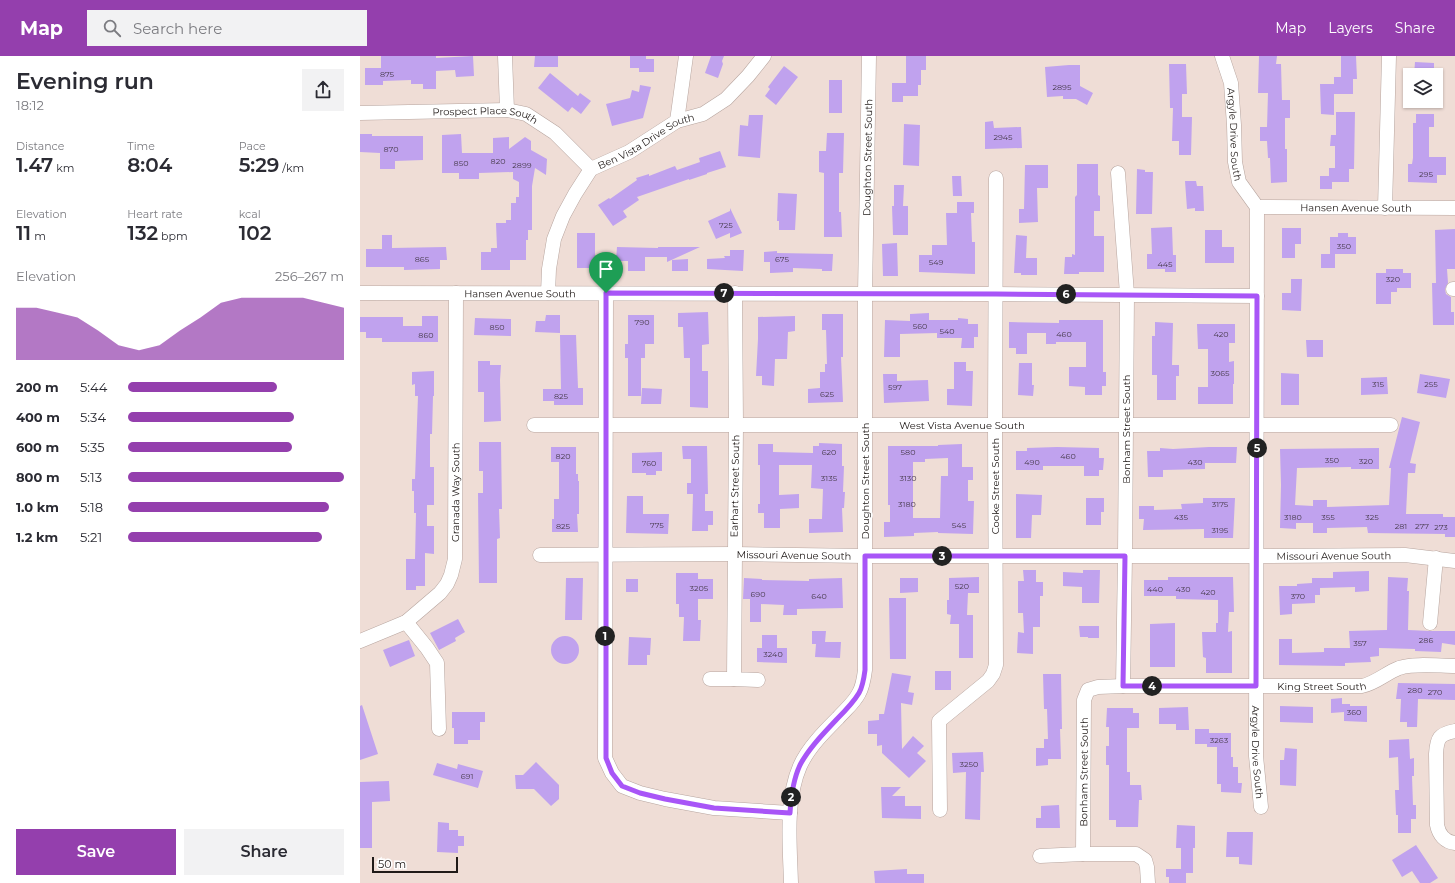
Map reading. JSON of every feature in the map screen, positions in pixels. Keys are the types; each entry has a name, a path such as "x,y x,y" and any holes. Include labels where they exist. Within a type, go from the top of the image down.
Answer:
{"street":[{"path":"505,56 507,110"},
{"path":"677,121 686,56"},
{"name":"Ben Vista Drive South","path":"548,293 549,269 554,239 562,216 591,168 629,152 677,121 703,114 726,99 748,76 764,56"},
{"name":"Doughton Street South","path":"790,883 790,813 795,779 800,765 812,747 853,702 860,692 864,682 865,294 869,56"},
{"name":"Argyle Drive South","path":"1222,56 1231,83 1235,162 1239,182 1257,207 1256,756 1261,807"},
{"path":"1385,208 1389,56"},
{"name":"Prospect Place South","path":"360,114 507,110 526,114 555,133 591,168"},
{"name":"Bonham Street South","path":"1118,173 1127,294 1123,686"},
{"name":"Cooke Street South","path":"940,810 939,721 988,681 994,674 996,665 996,178"},
{"name":"Hansen Avenue South","path":"1257,207 1455,208"},
{"name":"Hansen Avenue South","path":"360,293 1127,294 1257,296"},
{"name":"Granada Way South","path":"360,641 406,622 440,593 447,584 451,575 455,559 456,293"},
{"path":"606,293 606,758 612,773 622,786 640,793 714,808 790,813"},
{"name":"Earhart Street South","path":"734,679 736,425 735,293"},
{"name":"West Vista Avenue South","path":"534,425 1391,425"},
{"name":"Missouri Avenue South","path":"540,555 1405,555 1455,561"},
{"path":"1430,623 1436,558"},
{"path":"406,622 437,663 439,729"},
{"name":"King Street South","path":"1088,690 1098,687 1123,686 1362,686 1372,684 1399,668 1416,666 1455,666"},
{"path":"710,679 758,680"},
{"name":"Bonham Street South","path":"1083,854 1084,700 1088,690"},
{"path":"1455,732 1445,734 1440,737 1437,743 1436,754 1438,832 1443,838 1451,843 1455,843"},
{"path":"1040,856 1136,854 1144,860 1147,867 1148,883"}],"building":[{"path":"381,56 436,56 436,58 473,56 474,76 456,77 455,70 436,71 436,89 423,89 423,84 411,84 411,80 383,81 383,85 365,85 365,68 381,68"},
{"path":"535,56 558,56 558,67 534,67"},
{"path":"630,56 646,56 646,59 654,59 654,72 639,72 639,68 630,68"},
{"path":"711,56 724,56 718,78 705,73"},
{"path":"906,56 926,56 926,70 921,70 921,85 918,85 918,96 903,96 903,102 892,102 892,83 906,83"},
{"path":"1259,56 1277,56 1276,64 1281,64 1282,100 1290,100 1290,118 1285,118 1287,182 1271,183 1270,158 1268,158 1267,141 1260,141 1260,127 1267,127 1268,93 1258,93"},
{"path":"1341,56 1356,56 1357,79 1353,79 1353,94 1334,94 1334,115 1321,114 1320,84 1334,84 1334,77 1341,77"},
{"path":"1415,62 1434,63 1434,68 1415,68"},
{"path":"1169,64 1186,64 1187,94 1182,94 1182,117 1192,117 1191,155 1179,155 1179,141 1172,141 1173,108 1170,108"},
{"path":"1080,65 1080,86 1093,93 1087,105 1076,99 1063,99 1063,96 1047,97 1045,67"},
{"path":"784,66 798,77 776,105 765,96 770,89 768,87"},
{"path":"550,73 578,96 580,93 591,101 581,114 572,107 568,112 538,88"},
{"path":"829,80 842,80 842,113 829,113"},
{"path":"640,85 651,87 643,118 612,126 606,104 630,98 632,90 639,92"},
{"path":"1336,112 1355,112 1354,169 1349,169 1349,182 1332,182 1332,189 1320,189 1320,176 1329,176 1329,168 1335,168 1335,146 1330,146 1331,135 1336,135"},
{"path":"1416,114 1434,114 1434,127 1429,127 1429,157 1446,157 1446,175 1437,175 1437,183 1408,182 1408,164 1412,164 1413,158 1413,123 1416,123"},
{"path":"749,115 763,115 760,158 738,156 740,125 748,126"},
{"path":"993,121 994,128 1021,127 1022,148 985,149 985,122"},
{"path":"904,124 920,125 919,166 903,165"},
{"path":"827,133 844,133 843,173 839,173 839,212 841,212 842,237 824,237 824,173 819,172 819,151 826,151"},
{"path":"360,134 372,134 372,136 423,136 423,160 395,161 395,169 380,169 380,153 360,152"},
{"path":"461,134 462,153 493,153 493,138 509,137 509,149 525,137 531,141 531,150 547,159 546,175 535,168 532,186 532,230 528,230 528,240 526,240 526,260 510,260 510,270 481,270 481,252 491,252 491,248 497,248 496,223 506,223 506,220 511,220 511,203 516,203 516,197 519,197 519,182 513,179 513,172 479,173 479,179 459,179 459,173 442,173 442,135"},
{"path":"720,151 726,167 637,197 639,200 623,211 627,217 613,226 598,205 609,198 610,199 637,180 636,178 649,174 649,176 675,166 677,170 700,162 699,158"},
{"path":"1077,164 1098,164 1098,195 1100,196 1100,211 1094,211 1094,236 1104,236 1104,272 1079,272 1079,274 1064,274 1065,257 1072,257 1072,254 1075,255 1075,197 1077,195"},
{"path":"1025,165 1048,165 1048,188 1037,188 1038,222 1019,223 1019,209 1024,209"},
{"path":"1137,169 1145,170 1145,172 1153,172 1152,214 1136,214"},
{"path":"952,176 961,176 962,196 953,196"},
{"path":"1185,181 1196,181 1197,186 1203,186 1204,211 1195,211 1195,208 1187,209"},
{"path":"894,185 904,185 903,206 908,206 908,235 893,235 892,206 894,206"},
{"path":"778,193 797,194 795,230 779,230 779,221 777,221"},
{"path":"957,202 974,202 974,213 971,213 972,242 975,242 975,274 919,272 919,255 932,255 932,245 947,245 946,213 957,213"},
{"path":"730,208 742,233 730,238 730,233 716,239 708,221 730,211"},
{"path":"1172,227 1173,255 1176,255 1176,272 1165,272 1165,269 1147,269 1147,254 1152,254 1151,228"},
{"path":"1282,228 1301,228 1301,244 1295,244 1295,258 1282,258"},
{"path":"1455,229 1455,269 1447,269 1448,283 1445,289 1446,294 1451,297 1451,312 1454,312 1454,325 1433,325 1432,283 1436,283 1435,230"},
{"path":"1205,230 1222,230 1222,247 1234,247 1234,263 1205,263"},
{"path":"577,233 595,233 595,268 577,268"},
{"path":"1338,233 1348,233 1348,237 1356,237 1356,254 1335,254 1335,268 1321,268 1321,254 1330,254 1330,237 1338,237"},
{"path":"382,235 392,235 392,248 446,247 447,260 440,260 440,269 404,270 404,267 366,267 366,249 382,249"},
{"path":"1016,235 1027,236 1026,258 1037,258 1037,275 1021,275 1021,273 1014,273"},
{"path":"897,243 898,276 883,276 882,244"},
{"path":"617,247 700,247 667,262 667,257 645,257 645,271 628,271 628,261 616,261"},
{"path":"730,250 744,250 743,271 707,269 707,259 725,258 724,256 730,256"},
{"path":"777,251 777,253 833,254 832,271 822,271 822,269 793,268 793,272 770,273 770,262 764,262 764,252"},
{"path":"688,259 688,271 672,271 672,260"},
{"path":"1386,269 1403,269 1403,273 1411,273 1411,288 1397,288 1397,292 1391,292 1391,304 1376,304 1376,273 1386,273"},
{"path":"1291,279 1302,279 1301,311 1282,310 1282,293 1291,293"},
{"path":"708,312 709,344 702,345 702,371 708,371 708,408 690,407 690,358 684,358 683,327 678,327 678,313"},
{"path":"929,313 929,320 958,320 958,318 968,319 968,324 978,324 978,337 974,337 974,348 961,348 962,338 937,338 937,333 900,334 900,357 884,357 885,320 910,321 910,314"},
{"path":"822,314 843,314 843,357 841,357 843,402 808,403 808,389 820,388 820,372 825,372 825,364 827,364 826,330 822,330"},
{"path":"546,315 560,315 560,333 535,332 536,321 545,321"},
{"path":"628,315 654,315 654,344 645,344 645,358 641,358 641,396 628,396 628,358 625,358 625,344 628,344"},
{"path":"422,316 438,316 438,342 382,342 382,338 366,338 366,332 360,332 360,317 403,317 403,326 422,326"},
{"path":"795,316 795,331 788,332 787,359 775,359 774,386 762,385 762,376 756,376 758,317"},
{"path":"475,318 511,319 511,336 474,335"},
{"path":"1059,320 1103,320 1103,372 1106,372 1106,386 1102,386 1102,395 1085,395 1085,387 1069,386 1069,367 1086,367 1086,342 1056,342 1056,344 1046,344 1046,333 1027,333 1027,354 1016,354 1016,348 1009,348 1009,322 1059,323"},
{"path":"1155,322 1173,323 1172,365 1179,365 1179,376 1176,376 1176,400 1157,400 1157,375 1152,375 1152,336 1155,336"},
{"path":"1197,324 1235,324 1235,343 1229,343 1229,362 1234,361 1233,404 1198,404 1198,387 1208,387 1208,349 1198,349"},
{"path":"560,335 576,335 578,388 583,388 583,405 554,405 554,401 543,401 543,389 561,389"},
{"path":"1306,340 1323,340 1323,357 1307,357"},
{"path":"478,361 490,361 490,365 501,365 501,421 484,422 484,392 478,392"},
{"path":"954,362 966,362 966,371 973,371 972,406 947,405 947,389 954,389"},
{"path":"1019,363 1032,363 1032,385 1034,385 1033,396 1018,395"},
{"path":"434,371 432,434 430,434 430,467 434,467 434,505 427,505 427,526 434,526 434,554 425,553 425,586 416,586 416,590 406,590 406,559 415,559 416,513 414,513 414,491 412,491 412,479 415,479 418,396 415,396 415,384 412,385 412,372"},
{"path":"1281,373 1299,374 1299,405 1281,405"},
{"path":"883,374 897,374 897,381 928,380 929,401 884,403"},
{"path":"1420,374 1450,379 1446,398 1417,393"},
{"path":"1387,377 1388,394 1361,395 1361,378"},
{"path":"642,388 662,389 661,404 641,404"},
{"path":"1402,417 1420,422 1410,463 1416,464 1415,473 1408,473 1406,514 1443,514 1443,517 1455,517 1455,537 1445,537 1445,534 1368,533 1367,527 1327,528 1327,533 1313,533 1313,523 1296,523 1296,529 1280,528 1280,449 1379,448 1379,469 1351,469 1351,467 1297,468 1295,505 1313,506 1313,500 1327,500 1327,507 1389,505 1391,468 1389,468"},
{"path":"479,442 501,442 502,509 499,509 500,538 497,539 497,583 479,583 478,493 483,493 483,471 479,471"},
{"path":"819,443 842,444 842,466 844,466 843,492 845,492 844,508 842,508 843,532 809,533 809,519 822,519 823,489 811,488 812,465 779,465 779,495 799,494 799,508 780,509 780,528 764,528 764,513 758,513 758,504 760,504 760,465 758,465 758,444 773,444 773,452 813,453 813,446 819,446"},
{"path":"962,444 962,467 973,467 973,480 968,480 968,501 974,501 973,534 938,532 914,533 914,536 884,537 884,522 890,522 890,505 888,505 888,446","holes":["948,458 948,476 941,476 940,518 913,518 913,462 925,462 925,459"]},
{"path":"682,446 707,446 708,494 705,494 705,511 713,511 713,525 708,525 708,531 692,531 693,494 687,494 687,483 691,483 691,459 683,459"},
{"path":"551,447 576,447 576,474 578,474 579,481 579,514 577,514 578,532 552,532 552,519 554,519 554,499 559,499 559,462 551,462"},
{"path":"1237,447 1236,463 1205,463 1205,469 1163,470 1163,477 1148,477 1147,451 1160,451 1160,448 1173,449"},
{"path":"1027,448 1099,448 1099,458 1104,458 1103,470 1099,470 1099,476 1084,476 1084,466 1043,466 1043,470 1016,470 1016,451 1027,451"},
{"path":"662,452 662,471 656,471 656,475 632,473 632,453"},
{"path":"1016,494 1042,495 1041,515 1032,515 1031,538 1016,538"},
{"path":"627,496 643,496 643,514 669,514 668,534 626,533"},
{"path":"1086,498 1104,498 1104,512 1101,512 1101,525 1086,525"},
{"path":"1203,498 1235,498 1233,538 1204,538 1204,529 1143,530 1144,519 1139,519 1139,506 1154,506 1154,510 1182,509 1181,504 1203,503"},
{"path":"1023,570 1036,570 1036,582 1043,582 1043,596 1040,596 1040,627 1033,627 1033,654 1017,653 1018,632 1024,633 1023,613 1018,613 1018,581 1024,581"},
{"path":"1083,570 1100,570 1099,603 1082,603 1082,587 1063,586 1063,572 1083,573"},
{"path":"1369,571 1369,591 1355,592 1355,587 1320,588 1320,595 1315,595 1315,603 1292,604 1292,614 1280,615 1279,586 1297,586 1297,584 1312,583 1312,578 1333,578 1333,572"},
{"path":"676,573 698,573 698,579 713,579 713,599 698,599 698,620 701,620 700,641 683,641 684,617 679,617 679,604 676,604"},
{"path":"979,577 979,593 968,593 967,615 973,615 973,658 959,658 959,624 950,624 951,615 947,614 947,600 949,600 949,578"},
{"path":"1168,577 1233,577 1234,612 1229,612 1228,632 1232,631 1232,673 1206,673 1206,658 1203,657 1202,632 1216,632 1216,623 1218,623 1218,600 1176,599 1176,596 1144,596 1144,580 1168,580"},
{"path":"1388,577 1408,578 1408,630 1455,631 1455,645 1442,643 1441,652 1415,651 1415,649 1379,648 1379,656 1370,657 1371,662 1345,663 1345,666 1279,665 1279,639 1292,639 1292,653 1324,652 1324,648 1350,648 1349,631 1387,630"},
{"path":"566,578 583,578 582,620 565,620"},
{"path":"744,578 809,581 809,579 842,578 843,608 797,609 797,615 783,615 784,605 761,604 761,622 750,622 750,599 743,599"},
{"path":"900,578 918,578 918,592 900,593"},
{"path":"626,579 638,579 638,592 626,592"},
{"path":"889,598 906,598 906,659 890,659"},
{"path":"458,619 465,632 455,638 456,641 439,650 430,633"},
{"path":"1175,623 1175,667 1150,667 1150,624"},
{"path":"1079,626 1099,626 1099,638 1080,637"},
{"path":"812,631 826,631 825,642 841,642 840,658 815,657 816,644 812,644"},
{"path":"762,635 777,635 777,648 787,648 787,663 757,662 757,648 762,648"},
{"path":"565,636 575,640 579,650 575,660 565,664 555,660 551,650 555,640"},
{"path":"629,637 651,638 650,655 647,655 647,665 628,665"},
{"path":"409,640 415,656 390,667 383,650"},
{"path":"935,671 951,671 951,690 935,690"},
{"path":"892,673 911,676 908,692 914,693 912,705 901,703 902,749 913,736 924,746 917,753 926,761 909,778 882,753 882,745 877,746 877,734 868,734 868,721 879,720 879,714 884,714"},
{"path":"1043,674 1061,674 1061,759 1048,759 1048,765 1036,766 1036,748 1044,748 1044,739 1048,739 1047,709 1044,709"},
{"path":"1398,683 1455,684 1455,700 1418,699 1417,727 1407,727 1407,722 1400,722 1401,699 1396,699"},
{"path":"1342,698 1342,704 1350,704 1350,706 1367,706 1367,722 1344,721 1344,712 1331,713 1331,699"},
{"path":"362,705 378,754 360,760 360,706"},
{"path":"1280,706 1313,707 1313,723 1280,722"},
{"path":"1188,707 1189,730 1176,730 1176,724 1159,724 1159,708"},
{"path":"1107,708 1133,708 1133,713 1139,713 1139,728 1127,728 1127,772 1130,772 1130,785 1141,785 1142,800 1139,800 1138,827 1116,827 1116,820 1109,820 1109,765 1106,765 1106,746 1109,746 1109,727 1106,727"},
{"path":"452,712 485,712 485,722 480,722 480,740 468,740 468,744 454,744"},
{"path":"1195,729 1209,729 1209,733 1231,733 1231,757 1233,757 1233,767 1238,767 1238,783 1242,783 1241,793 1221,792 1221,784 1217,784 1217,747 1207,747 1207,744 1195,744"},
{"path":"1409,739 1410,759 1414,758 1414,776 1412,776 1413,805 1416,805 1416,819 1411,819 1411,833 1398,833 1398,815 1396,815 1395,790 1399,790 1398,757 1389,758 1389,740"},
{"path":"1285,748 1297,749 1296,786 1280,785 1280,760 1284,760"},
{"path":"983,752 984,772 981,772 980,820 965,819 966,772 953,773 952,753"},
{"path":"536,762 559,785 559,799 551,806 534,789 516,789 515,775 523,775"},
{"path":"437,763 457,769 458,764 483,771 478,788 433,775"},
{"path":"389,781 390,801 372,802 372,848 360,848 360,782"},
{"path":"881,787 901,787 892,796 905,796 905,806 921,806 921,819 882,818"},
{"path":"1059,805 1060,828 1036,828 1036,818 1041,818 1041,806"},
{"path":"438,822 449,823 449,830 458,830 458,836 464,836 464,846 458,846 458,853 437,852"},
{"path":"1177,825 1195,826 1193,873 1186,873 1186,883 1169,883 1169,877 1166,877 1166,869 1181,869 1181,848 1176,848"},
{"path":"1227,832 1253,832 1252,865 1239,864 1239,857 1226,857"},
{"path":"1416,845 1438,878 1430,883 1420,883 1412,871 1402,877 1392,860"},
{"path":"907,869 907,874 924,874 924,883 875,883 874,871"}],"route":[{"path":"606,293 1127,294 1257,296 1256,686 1123,686 1125,556 865,556 864,682 860,692 848,709 837,719 808,752 800,765 795,779 790,813 714,808 665,799 640,793 622,786 612,773 606,758 606,293"}]}
